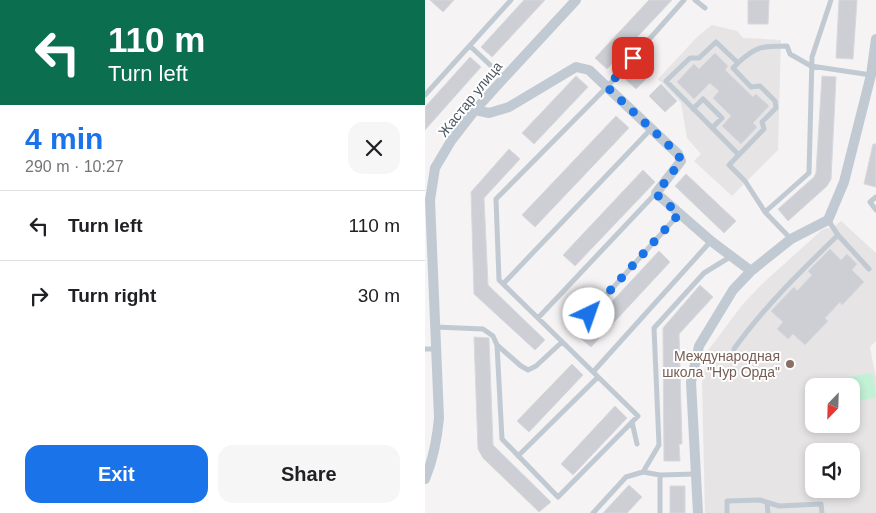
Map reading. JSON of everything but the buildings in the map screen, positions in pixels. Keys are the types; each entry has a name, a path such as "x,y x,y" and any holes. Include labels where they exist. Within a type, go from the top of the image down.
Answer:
{"street":[{"name":"Жастар улица","path":"425,480 438,435 439,418 430,200 435,168 451,141 475,110 576,0"},
{"path":"698,513 691,382 699,346 733,290 751,271 791,239 828,220 844,182 871,76 876,39"},
{"path":"475,110 489,113 509,107 576,67 589,70 678,154 681,161 656,194 711,242 751,271"}],"lane":[{"path":"425,95 511,0"},
{"path":"435,327 483,329 493,336 497,345 502,439 558,497 638,416 499,280 496,199 607,87 685,0"},
{"path":"695,0 705,8"},
{"path":"765,212 809,174 811,57 831,0"},
{"path":"738,63 716,42 699,58 690,58 665,82 739,155"},
{"path":"470,46 504,78"},
{"path":"791,239 765,212 745,181 729,165 764,129 762,122 776,108 775,101 760,86 751,87 733,68 752,50 759,47 787,46 790,54 811,66 871,76"},
{"path":"693,109 703,99 721,118 712,128"},
{"path":"503,284 651,129"},
{"path":"538,318 656,194"},
{"path":"876,197 870,202 876,210"},
{"path":"576,329 679,214"},
{"path":"828,220 838,235 869,270"},
{"path":"734,349 751,325 779,294 838,235"},
{"path":"593,372 711,242"},
{"path":"643,472 659,445 654,328 705,273 730,257"},
{"path":"497,345 528,370 536,366 562,342"},
{"path":"425,349 436,348"},
{"path":"518,456 598,378"},
{"path":"632,422 637,444"},
{"path":"593,513 625,477 643,472 659,475 697,474"},
{"path":"659,475 660,513"},
{"path":"727,513 727,501 760,500 779,506 821,504 822,513"},
{"path":"767,503 768,513"},
{"path":"779,506 779,513"}],"shaded area":[{"path":"712,25 737,31 743,38 781,40 778,150 732,196 694,161 701,154 687,138 681,103 658,79 698,36"},
{"name":"Международная школа \"Нур Орда\"","path":"841,221 876,253 876,341 870,347 876,378 876,513 705,513 702,383 709,349 743,304 762,284 822,230 831,229"}],"green space":[{"path":"871,373 873,375 876,397 860,401 860,378 843,378"}],"place":[{"name":"Международная школа \"Нур Орда\"","path":"790,364"}],"route":[{"path":"589,314 679,214 656,194 681,161 678,154 607,87 633,58"}]}
